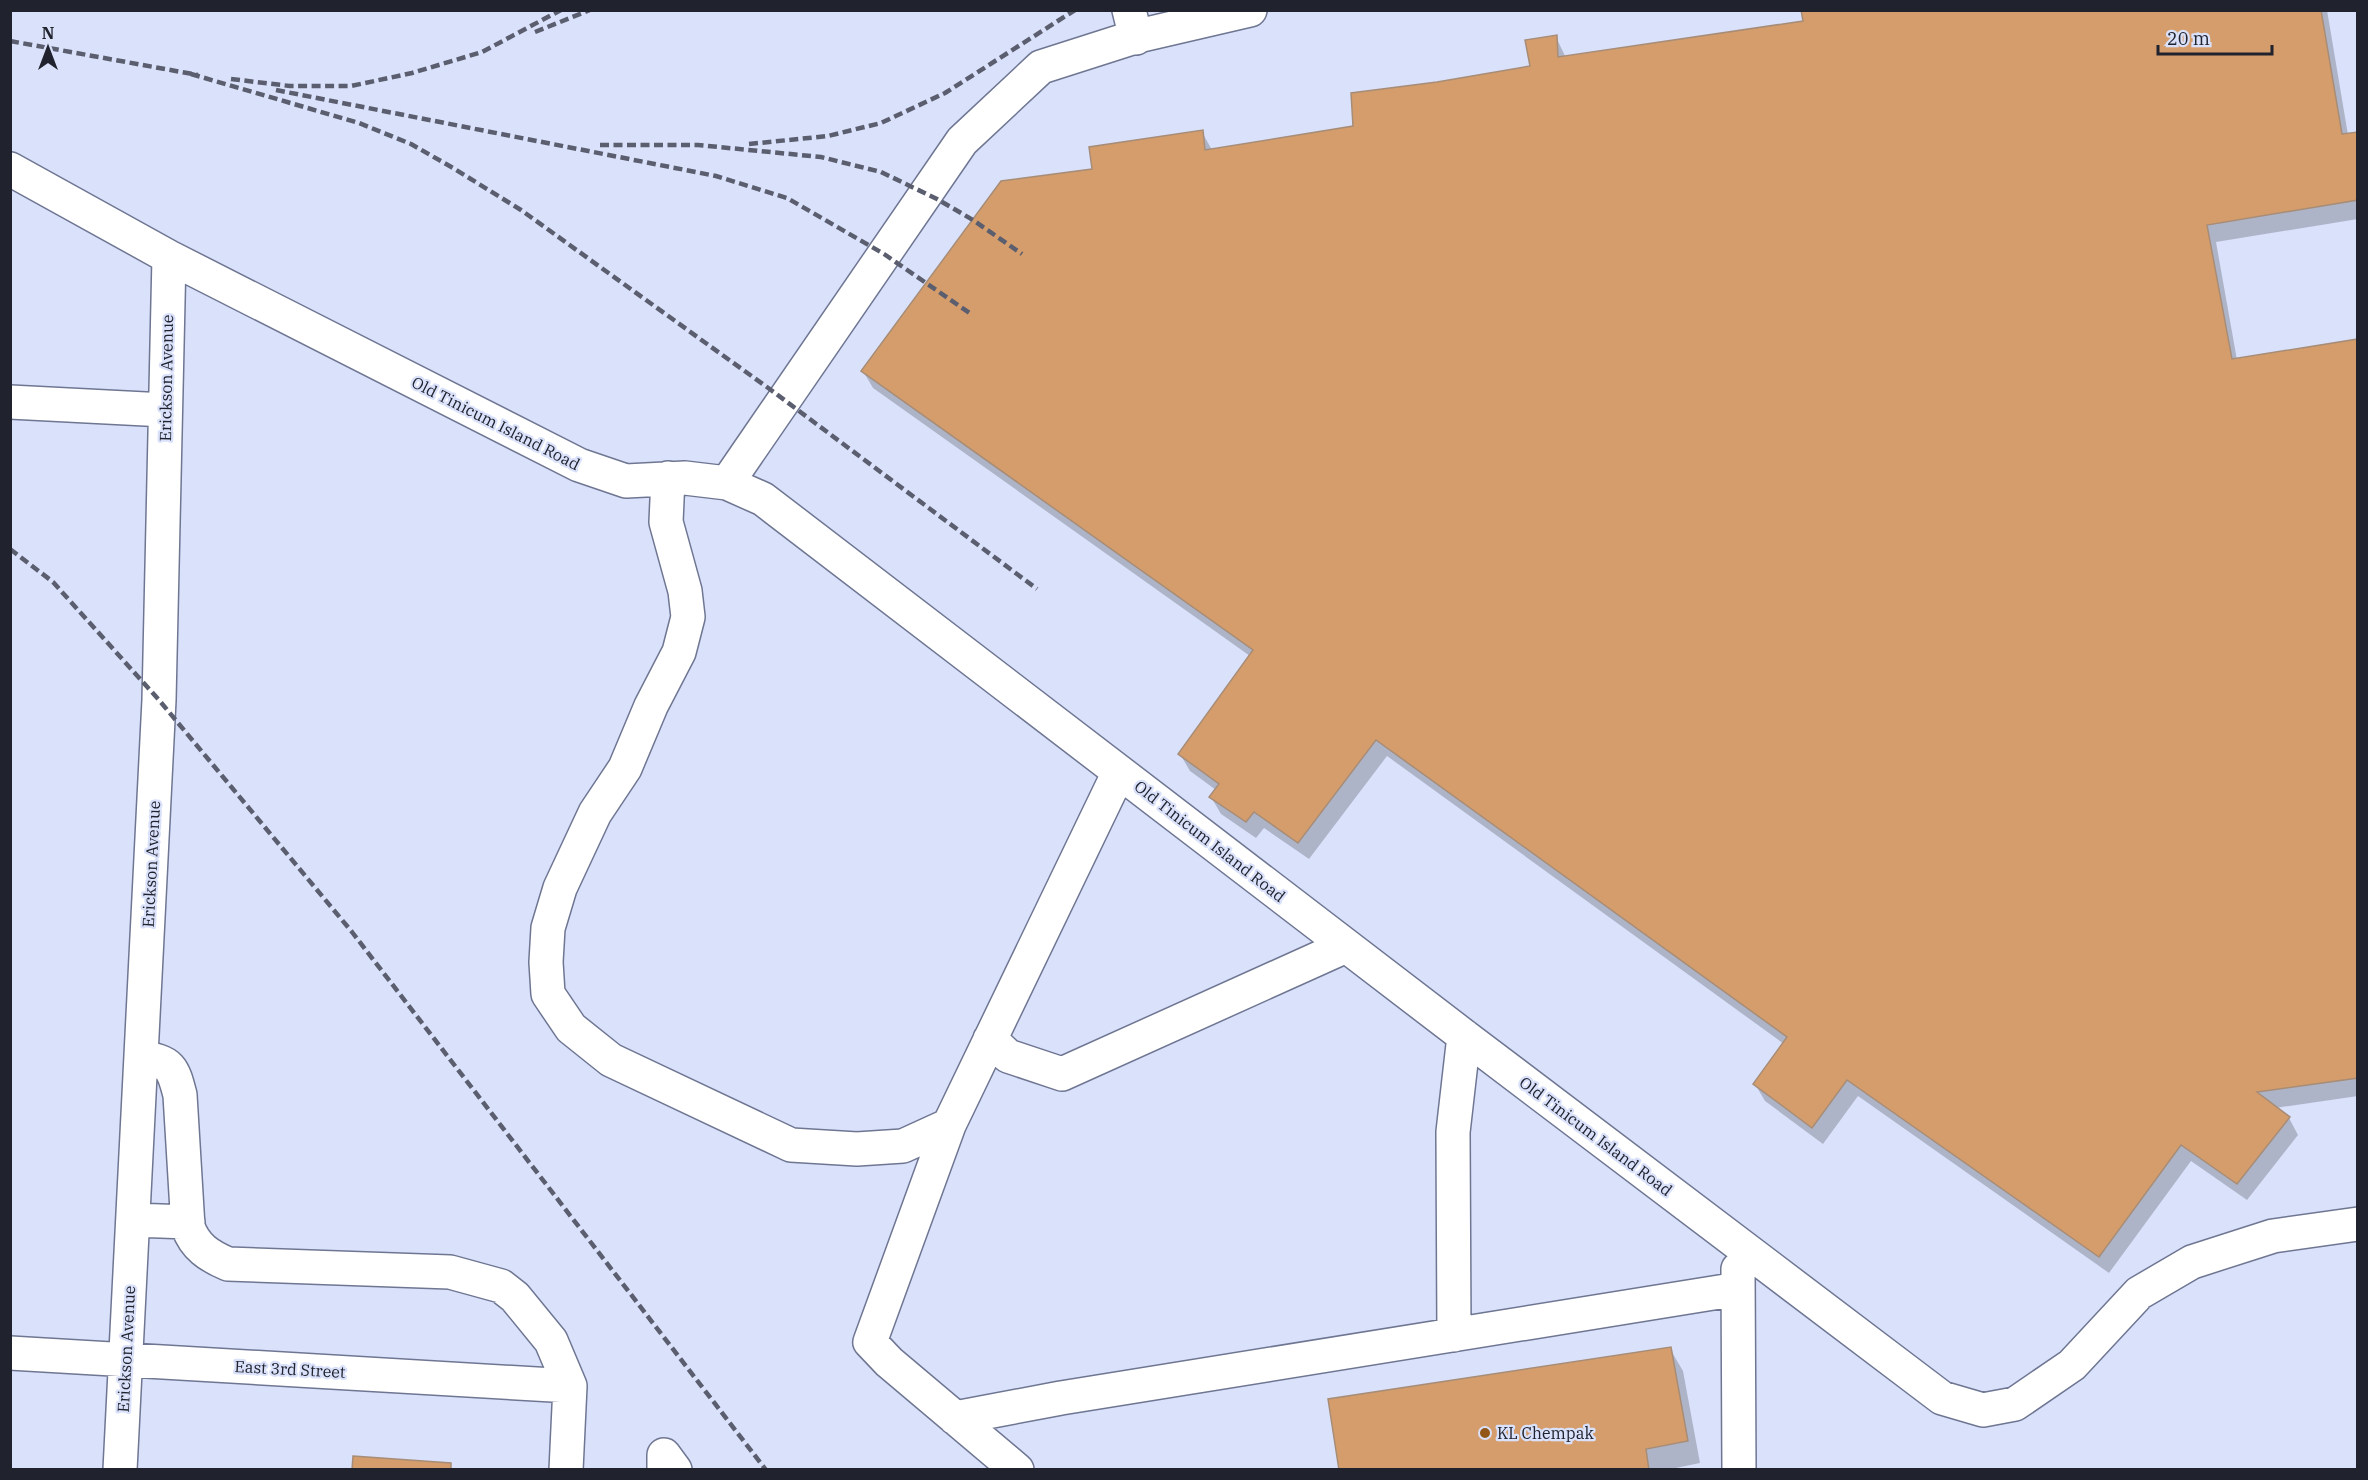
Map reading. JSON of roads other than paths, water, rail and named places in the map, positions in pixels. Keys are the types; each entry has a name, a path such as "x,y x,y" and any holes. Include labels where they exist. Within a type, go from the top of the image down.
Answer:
{"street":[{"path":"727,483 962,141 1041,68 1132,24 1250,10"},
{"name":"Old Tinicum Island Road","path":"10,170 169,257 579,465 626,481 685,477 727,483 763,499 1464,1036 1942,1398 1983,1410 2015,1404 2072,1365 2139,1293 2192,1262 2273,1236 2358,1224"},
{"name":"Erickson Avenue","path":"120,1470 159,700 169,257"},
{"path":"10,402 165,410"},
{"path":"668,478 666,522 685,591 688,617 679,652 651,706 624,768 595,813 560,888 548,928 546,962 548,994 571,1028 611,1060 791,1145 857,1149 903,1146 949,1125"},
{"path":"1017,1470 889,1362 870,1342 949,1125 1119,772"},
{"path":"990,1039 1008,1056 1062,1074 1346,946"},
{"path":"1454,1335 1454,1132 1464,1036"},
{"path":"141,1058 168,1064 175,1076 180,1095 188,1222 192,1239 205,1252 228,1264 450,1272 501,1286 515,1297 551,1341 570,1386 566,1470"},
{"path":"136,1153 184,1155"},
{"path":"133,1220 188,1222"},
{"path":"1737,1243 1739,1470"},
{"path":"955,1418 1061,1398 1738,1289"},
{"name":"East 3rd Street","path":"10,1353 570,1386"},
{"path":"664,1470 664,1455 675,1470"}],"railway":[{"path":"231,79 290,86 351,86 412,73 482,52 561,10"},
{"path":"535,32 590,10"},
{"path":"749,144 828,136 881,123 945,93 1075,10"},
{"path":"10,41 198,75"},
{"path":"191,74 359,123 411,144 453,168 521,210 771,390 1037,589"},
{"path":"276,90 716,176 787,198 884,254 971,314"},
{"path":"600,145 698,145 821,157 881,172 937,199 973,220 1022,254"},
{"path":"10,549 53,582 159,700 352,932 766,1470"}],"place":[{"name":"KL Chempak","path":"1485,1433"}]}
